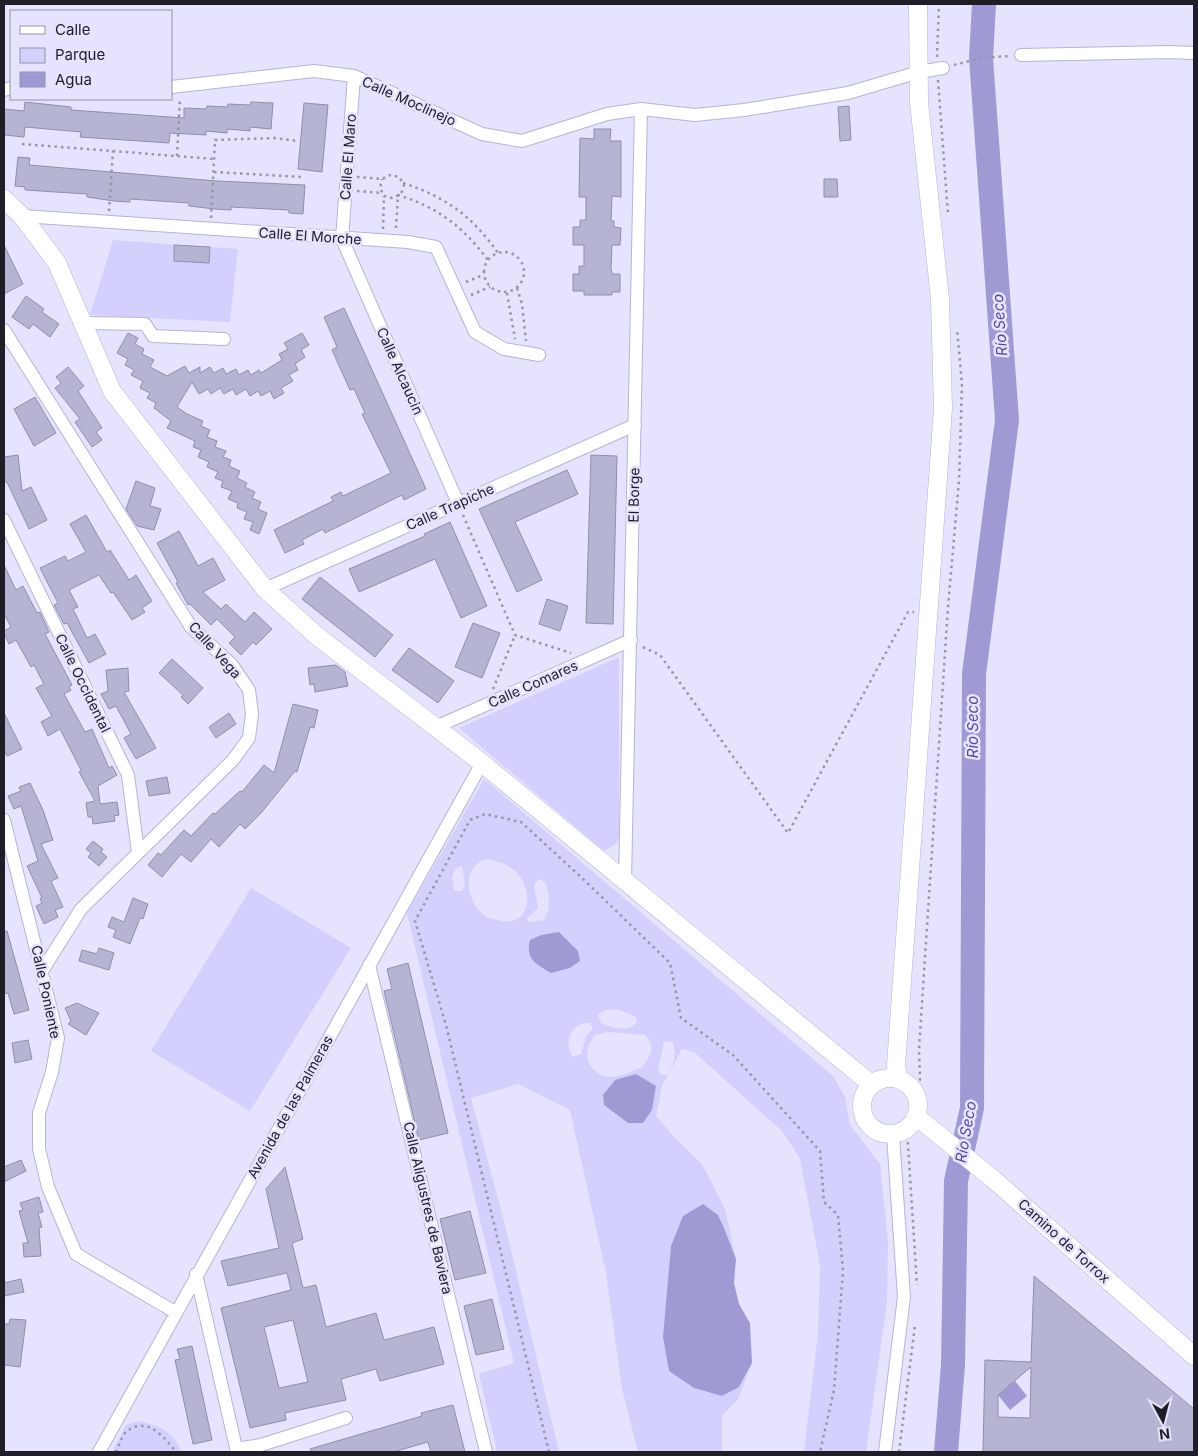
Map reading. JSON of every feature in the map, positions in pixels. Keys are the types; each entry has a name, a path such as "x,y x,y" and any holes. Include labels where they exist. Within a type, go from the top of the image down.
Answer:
{"street":[{"path":"898,1078 896,1065 943,408 940,299 919,102 918,4"},
{"path":"1021,55 1194,53"},
{"name":"Calle Moclinejo","path":"176,87 314,71 354,76 482,134 522,141 607,114 642,109 694,115 744,110 848,93 919,72 943,68"},
{"name":"Calle El Maro","path":"342,238 354,76"},
{"name":"El Borge","path":"625,881 642,109"},
{"path":"4,199 22,216 57,263 112,391 265,589 317,636 482,763 871,1084"},
{"name":"Calle El Morche","path":"22,216 389,241 436,247 475,332 504,349 539,355"},
{"name":"Calle Alcaucin","path":"342,238 458,504"},
{"path":"84,323 145,324 153,336 224,339"},
{"name":"Calle Vega","path":"4,330 191,627 232,665 248,690 252,714 249,738 233,760 81,909 42,972"},
{"name":"Calle Trapiche","path":"265,589 635,425"},
{"name":"Calle Occidental","path":"4,520 128,775 138,853"},
{"name":"Calle Comares","path":"436,727 630,640"},
{"name":"Avenida de las Palmeras","path":"99,1452 196,1274 482,763"},
{"name":"Calle Poniente","path":"4,820 58,1038 52,1072 39,1113 39,1149 48,1187 76,1254 175,1312"},
{"name":"Calle Aligustres de Baviera","path":"370,965 486,1452"},
{"path":"882,1078 898,1078 907,1082 916,1093 919,1105 917,1117 907,1129 893,1135 878,1133 867,1124 861,1110 862,1096 871,1084 882,1078"},
{"name":"Camino de Torrox","path":"917,1117 994,1178 1194,1356"},
{"path":"885,1452 904,1297 893,1135"},
{"path":"196,1274 237,1450 261,1445 346,1418"}],"path":[{"path":"943,68 981,58 1021,55"},
{"path":"176,87 177,156"},
{"path":"210,229 215,140 274,138 298,141"},
{"path":"22,144 214,159"},
{"path":"108,222 113,151"},
{"path":"213,172 302,177"},
{"path":"346,177 382,179 390,174 399,177 403,183 430,192 456,208 481,229 498,253"},
{"path":"382,179 380,188 384,194 389,241"},
{"path":"345,190 384,194 392,198 401,194 403,183"},
{"path":"389,241 398,195"},
{"path":"398,195 421,202 447,217 468,235 488,260"},
{"path":"454,288 483,275 488,260 501,252 517,256 524,270 520,285 506,293 490,287 483,275"},
{"path":"460,300 490,287"},
{"path":"516,287 522,304 527,336 520,352"},
{"path":"506,293 520,352"},
{"path":"458,504 515,635 486,705"},
{"path":"630,640 660,656 788,833 908,612 928,611"},
{"path":"515,635 589,659"},
{"path":"549,1452 446,1025 415,921 470,820 485,814 521,822 670,963 681,1018 733,1055 820,1151 824,1202 838,1215 843,1271 834,1390 820,1452"},
{"path":"116,1452 126,1432 142,1426 159,1431 176,1452"}],"green space":[{"path":"113,240 238,249 230,322 90,315"},
{"path":"619,657 619,837 616,844 604,851 459,728"},
{"path":"484,779 833,1076 845,1097 850,1125 880,1164 888,1242 887,1302 866,1452 804,1452 818,1333 820,1265 800,1159 783,1132 694,1052 682,1049 662,1086 656,1116 674,1137 702,1164 725,1209 736,1259 724,1228 694,1388 722,1396 739,1387 752,1363 738,1399 722,1416 722,1452 638,1452 622,1389 606,1273 570,1110 518,1084 471,1098 505,1225 559,1452 497,1452 479,1374 514,1363 407,913","holes":["486,859 501,863 514,870 526,888 527,904 522,915 515,920 504,921 488,918 480,912 471,896 469,887 469,878 477,863","462,866 465,885 462,891 454,891 452,877 456,868","539,879 545,882 547,887 549,897 548,911 544,920 528,922 527,918 538,908 534,885","617,1009 636,1017 637,1022 629,1028 615,1028 601,1023 598,1015 605,1010","583,1023 590,1023 593,1028 586,1037 581,1054 573,1057 570,1052 569,1037 574,1029","608,1032 645,1035 650,1043 651,1051 642,1067 621,1075 608,1077 600,1074 590,1065 587,1057 590,1044 595,1035","672,1041 675,1055 672,1067 667,1075 661,1075 658,1070 664,1042"]},
{"path":"251,888 351,948 250,1111 151,1051"},
{"path":"138,1421 159,1427 169,1433 182,1452 112,1452 126,1425"}],"water":[{"path":"559,932 578,951 580,961 570,968 551,973 536,964 530,956 530,940 541,935"},
{"path":"636,1074 656,1086 652,1110 643,1123 628,1123 604,1105 603,1095 615,1080"},
{"path":"703,1204 718,1215 724,1228 736,1259 734,1283 739,1304 750,1323 752,1363 739,1387 722,1396 694,1388 669,1371 663,1337 671,1246 683,1216"},
{"path":"1015,1381 1027,1396 1010,1410 998,1395"}],"building":[{"path":"25,102 71,107 71,110 184,118 184,108 206,109 207,106 227,107 228,104 250,105 251,102 273,103 271,129 250,127 250,131 227,129 227,133 206,131 206,135 170,133 169,143 80,137 81,132 25,127 24,137 4,135 4,109 24,111"},
{"path":"304,103 328,105 322,172 298,169"},
{"path":"849,106 851,140 840,141 838,107"},
{"path":"594,129 611,129 610,141 621,141 621,197 612,196 611,221 614,221 614,227 621,228 620,245 612,245 611,268 612,274 620,274 620,292 612,292 612,295 584,295 584,291 573,291 573,274 579,274 579,266 584,266 584,245 573,245 573,227 580,227 580,220 586,220 586,197 579,197 580,138 594,139"},
{"path":"18,157 30,158 29,165 217,181 305,185 303,214 289,213 289,210 231,207 231,210 215,209 189,206 189,203 130,199 130,202 114,201 87,197 87,194 25,190 25,187 15,186"},
{"path":"824,179 837,179 838,197 824,197"},
{"path":"4,245 23,284 4,294"},
{"path":"174,245 210,247 209,263 174,261"},
{"path":"26,296 44,309 42,312 59,324 50,337 33,324 29,329 12,317"},
{"path":"344,308 426,489 404,500 402,495 325,533 323,529 302,540 304,544 285,553 274,530 333,501 331,497 341,492 343,496 391,473 362,414 365,413 354,389 350,390 332,350 337,347 324,317"},
{"path":"128,333 138,338 135,344 144,349 142,354 154,360 150,367 167,376 185,366 189,373 200,367 200,373 210,367 214,373 223,368 226,374 236,369 239,375 248,370 251,375 259,370 261,373 282,360 279,354 288,349 284,343 302,333 309,345 301,350 305,357 295,364 298,370 289,375 293,381 281,388 284,393 274,399 270,391 261,396 258,391 250,396 246,389 236,395 233,389 224,394 220,388 211,394 208,389 199,394 192,382 177,407 203,421 201,426 210,430 207,437 217,441 215,447 226,451 223,457 231,460 229,466 240,471 237,478 247,483 245,487 255,492 252,498 261,502 258,509 267,513 259,534 250,530 253,522 244,519 247,512 237,508 238,503 228,499 232,491 221,487 223,481 215,478 218,472 207,467 209,462 198,457 201,450 193,447 195,441 167,428 171,421 154,408 156,403 147,398 150,393 140,388 143,381 131,375 134,370 125,365 128,359 117,353"},
{"path":"68,367 84,386 78,391 102,428 96,432 102,440 92,447 75,422 80,419 55,388 61,383 56,377"},
{"path":"35,397 56,433 34,446 14,409"},
{"path":"18,455 22,491 31,487 47,520 29,529 7,482 4,482 4,457"},
{"path":"591,455 617,456 613,624 586,623"},
{"path":"567,470 578,494 515,522 542,580 517,592 479,509"},
{"path":"136,481 155,488 150,506 161,509 154,530 137,526 126,509"},
{"path":"86,515 107,552 110,550 129,580 136,575 152,601 142,608 145,612 132,620 99,575 69,590 78,607 73,609 87,638 95,634 106,654 89,663 67,623 64,624 54,605 58,603 40,568 65,556 68,561 86,552 70,524"},
{"path":"450,522 487,606 461,618 435,559 359,592 349,569 425,536 424,534"},
{"path":"179,531 198,566 213,558 225,580 203,592 221,609 226,604 245,622 254,612 272,629 256,645 253,642 241,655 229,643 235,637 217,619 211,625 190,604 188,605 176,583 178,582 157,543"},
{"path":"4,565 16,590 23,586 37,613 40,612 49,632 45,634 72,685 69,687 71,690 64,694 85,732 92,729 109,768 112,766 117,775 98,786 100,804 117,802 119,815 114,816 115,821 93,824 92,817 88,817 86,803 95,801 79,772 81,770 60,729 48,736 41,722 52,716 36,688 44,684 34,665 31,667 16,640 9,644 4,633 4,631 11,627 4,614"},
{"path":"320,577 393,635 375,657 302,599"},
{"path":"547,599 568,606 560,631 539,624"},
{"path":"473,623 500,633 482,678 455,667"},
{"path":"409,648 454,681 438,703 392,670"},
{"path":"172,659 203,688 188,704 181,697 183,695 159,673"},
{"path":"336,665 345,672 348,686 315,692 314,684 310,685 308,668"},
{"path":"128,668 129,691 124,692 156,748 136,759 124,738 131,734 116,706 109,709 101,694 108,691 106,670"},
{"path":"293,704 318,710 314,728 310,727 297,772 295,771 261,813 245,829 240,824 219,847 211,839 191,862 181,854 162,877 148,865 158,853 161,855 184,830 191,836 213,813 215,814 240,791 242,792 264,765 274,773"},
{"path":"4,713 22,749 7,756 4,749"},
{"path":"229,713 236,724 216,738 209,727"},
{"path":"167,777 170,793 149,796 146,781"},
{"path":"30,783 43,810 53,840 41,844 58,878 51,881 63,907 55,910 58,917 44,924 36,906 42,903 40,899 42,898 27,866 38,861 21,806 14,809 8,796 21,791 19,787"},
{"path":"93,841 103,849 101,852 107,857 99,866 88,857 91,853 86,849"},
{"path":"133,898 148,904 143,919 140,918 130,944 113,937 116,930 108,927 112,917 124,922"},
{"path":"4,931 7,931 29,1010 14,1014 8,993 4,994"},
{"path":"99,948 114,953 109,970 79,961 82,950 97,954"},
{"path":"408,963 448,1133 419,1140 384,991 392,989 387,969"},
{"path":"77,1003 99,1013 86,1035 68,1024 71,1021 65,1008"},
{"path":"28,1040 32,1059 15,1063 12,1043"},
{"path":"21,1160 26,1171 4,1182 4,1167"},
{"path":"285,1167 303,1239 292,1243 303,1288 316,1285 326,1327 376,1313 384,1340 434,1327 444,1364 380,1381 376,1369 341,1379 346,1400 285,1413 286,1420 250,1428 221,1308 291,1290 287,1273 228,1286 221,1261 279,1248 266,1189","holes":["293,1320 308,1382 279,1388 264,1327"]},
{"path":"39,1197 43,1212 38,1213 42,1227 39,1228 41,1256 24,1257 23,1243 28,1243 19,1211 23,1210 20,1203"},
{"path":"470,1211 486,1273 455,1280 440,1219"},
{"path":"1034,1276 1194,1409 1194,1452 983,1452 985,1360 1031,1362","holes":["1031,1367 1030,1418 998,1417 998,1395"]},
{"path":"21,1279 24,1292 4,1296 4,1283"},
{"path":"492,1299 504,1349 476,1355 464,1306"},
{"path":"10,1319 26,1320 20,1367 4,1365 4,1324 9,1324"},
{"path":"192,1346 212,1440 193,1444 175,1360 180,1359 177,1349"},
{"path":"453,1405 465,1452 431,1452 428,1442 393,1452 311,1452 310,1449 422,1416 421,1413"}],"waterway":[{"name":"Río Seco","path":"946,1452 953,1365 956,1181 972,1108 974,674 1007,420 981,58 984,4"}]}
